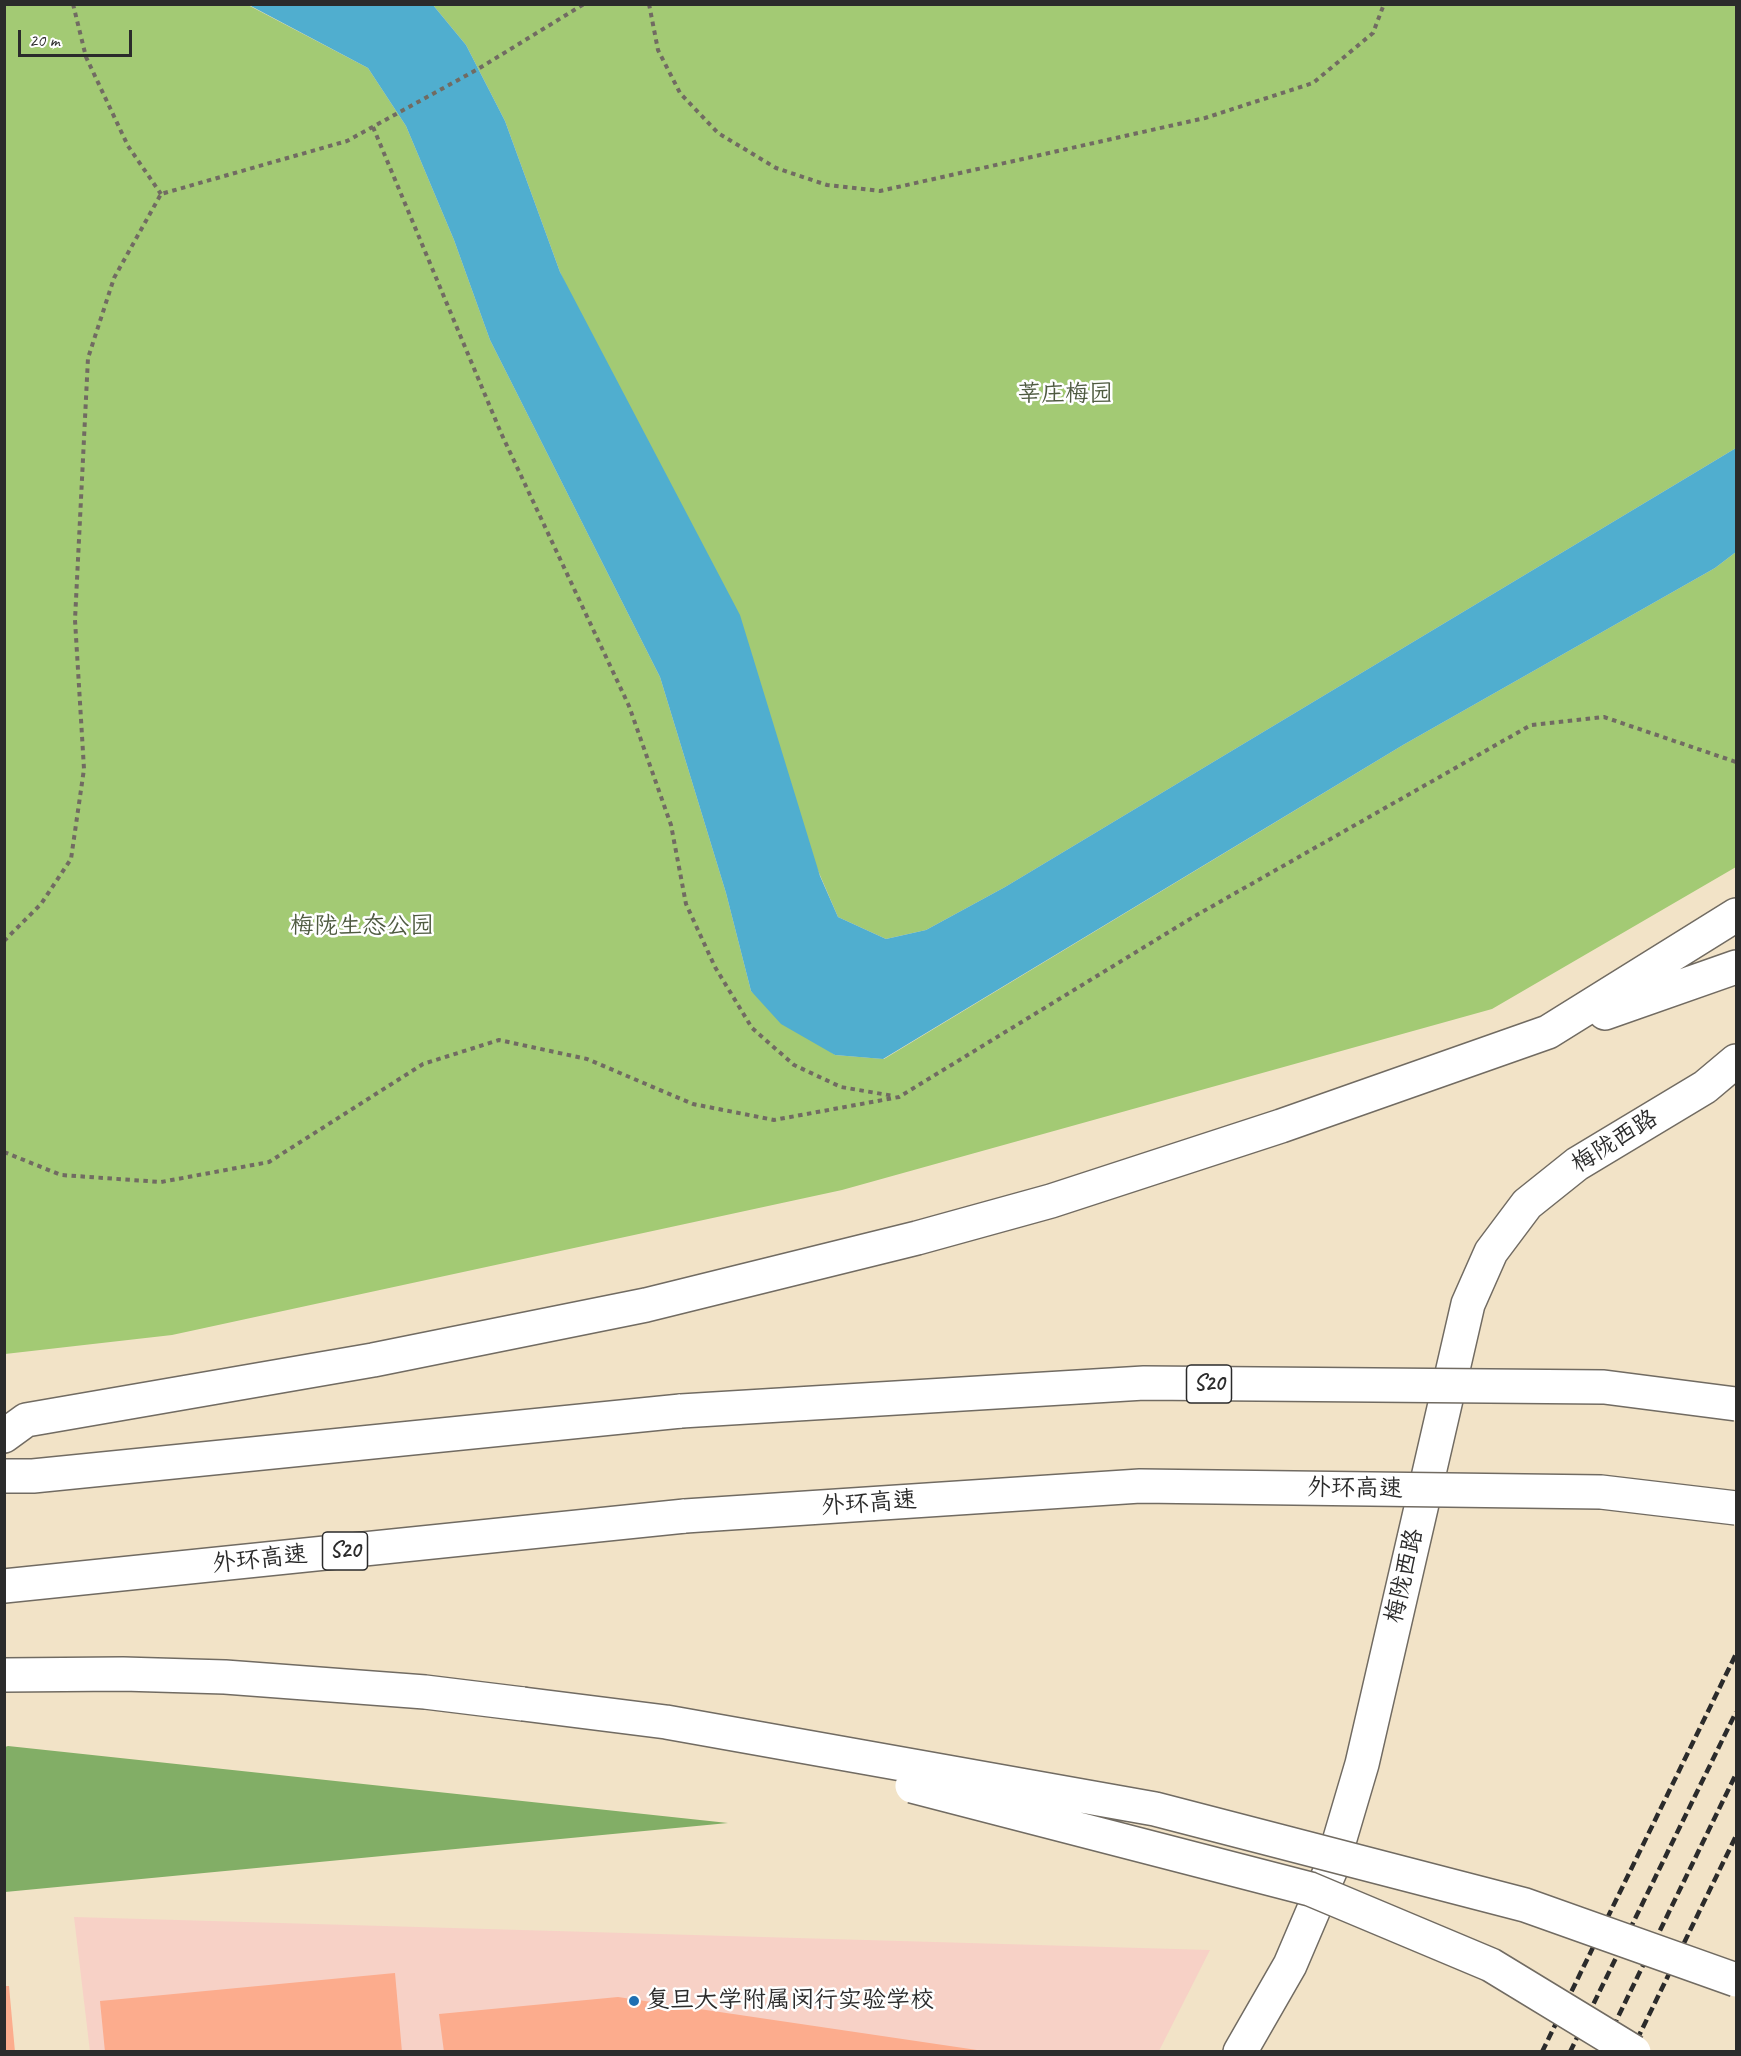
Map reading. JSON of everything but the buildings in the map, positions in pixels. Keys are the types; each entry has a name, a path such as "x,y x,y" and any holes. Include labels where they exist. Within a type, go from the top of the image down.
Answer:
{"main road":[{"path":"1548,1032 1737,915"},
{"path":"4,1436 26,1420 510,1334 646,1305 917,1238 1062,1198 1281,1126 1737,967"},
{"name":"梅陇西路","path":"1240,2052 1290,1965 1331,1869 1362,1764 1468,1304 1491,1252 1527,1204 1577,1164 1705,1087 1737,1061"},
{"name":"S20","path":"4,1476 33,1476 681,1411 1144,1383 1605,1387 1737,1404"},
{"name":"外环高速","path":"4,1586 685,1516 1140,1486 1601,1492 1737,1508"},
{"path":"4,1675 123,1674 225,1677 414,1691 666,1722 1155,1809 1525,1905 1737,1980"},
{"path":"666,1722 1310,1889 1491,1965 1634,2052"}],"path":[{"path":"73,4 86,57 128,146 161,194"},
{"path":"4,941 41,904 71,859 84,769 75,620 88,358 114,278 161,194 347,141 478,69 584,4"},
{"path":"649,4 658,50 680,93 718,133 776,168 827,185 880,191 1205,118 1313,83 1373,33 1384,4"},
{"path":"373,127 501,433 629,706 671,825 686,904 715,967 752,1029 794,1065 841,1087 899,1097"},
{"path":"4,1152 61,1175 160,1182 269,1162 423,1064 499,1040 587,1059 693,1104 774,1120 899,1097 1195,916 1531,725 1604,717 1737,762"}],"shaded area":[{"name":"复旦大学附属闵行实验学校","path":"74,1917 1210,1950 1159,2051 90,2052"}],"green space":[{"name":"梅陇生态公园","path":"4,5 248,5 368,68 406,126 454,240 490,340 660,677 726,893 751,991 835,1055 884,1059 1403,745 1715,568 1736,552 1736,867 1492,1009 842,1190 172,1335 5,1354"},
{"name":"莘庄梅园","path":"433,5 1736,5 1736,448 1005,887 926,930 886,939 838,917 560,272 505,121 466,45"},
{"path":"8,1746 728,1823 5,1892 5,1747"}],"water":[{"path":"249,5 433,5 466,45 505,121 560,272 740,615 820,876 838,917 886,939 926,930 1005,887 1736,448 1736,552 1715,568 1403,745 883,1059 835,1055 781,1024 751,991 726,893 660,677 490,340 454,240 406,126 368,68"}],"railway":[{"path":"1542,2052 1736,1654"},
{"path":"1570,2052 1736,1712"},
{"path":"1601,2052 1736,1774"},
{"path":"1631,2052 1736,1836"}],"place":[{"name":"复旦大学附属闵行实验学校","path":"634,2001"}]}
